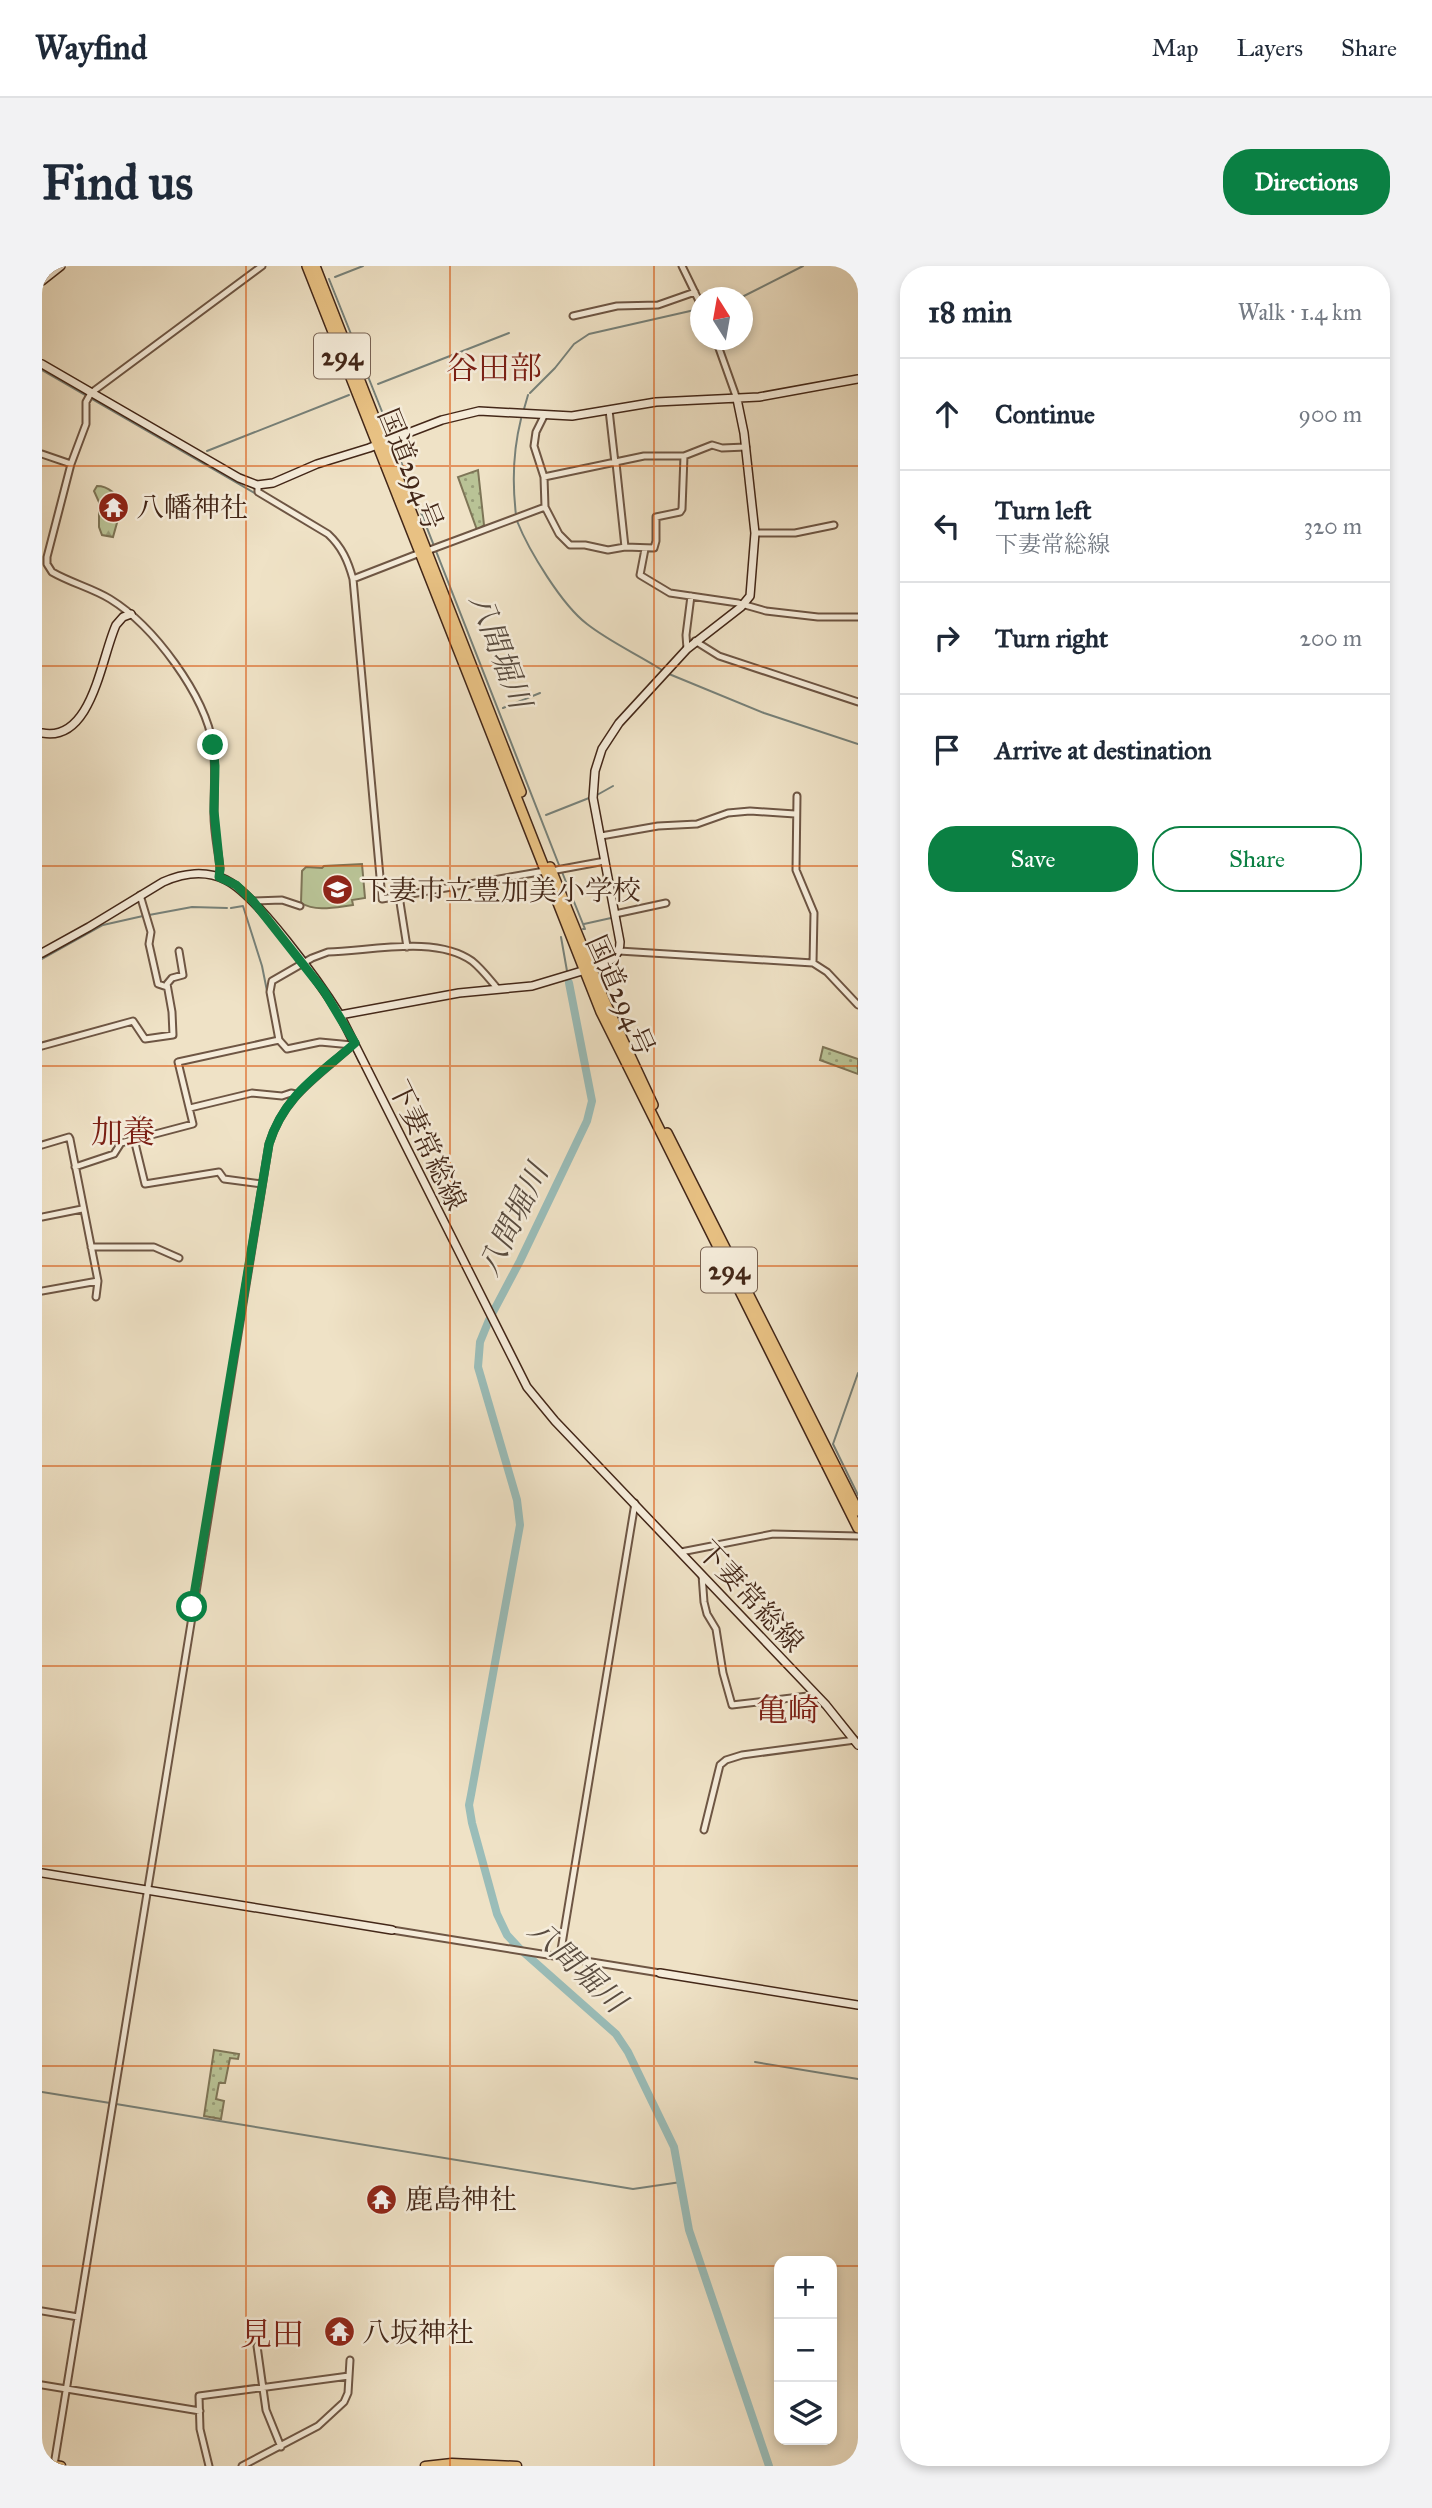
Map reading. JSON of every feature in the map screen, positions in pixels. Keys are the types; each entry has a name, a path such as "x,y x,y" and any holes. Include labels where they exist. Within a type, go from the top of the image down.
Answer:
{"highway":[{"name":"国道294号","path":"307,266 381,444 429,550 613,1038 858,1528"},
{"name":"国道294号","path":"315,266 381,444"},
{"name":"国道294号","path":"587,969 656,1113 858,1511"}],"main road":[{"path":"42,2463 56,2466"},
{"path":"425,2466 517,2466"}],"street":[{"path":"42,281 61,266"},
{"path":"42,953 163,882 182,875 219,877 214,811 215,766 207,722 185,679 131,614 101,594 52,572 45,554 71,464 86,424 86,405 90,395 262,266"},
{"path":"682,266 692,287"},
{"path":"573,316 617,306 658,305 690,293"},
{"path":"340,1015 459,993 531,986 612,960 619,951 620,942 593,790 595,771 602,749 619,723 687,649 744,604 750,593 755,533 746,447 737,399 720,350"},
{"path":"42,364 90,395 239,478 258,485 272,483 317,464 464,413 479,411 544,416 579,415 656,402 737,399 858,379"},
{"path":"609,410 625,547"},
{"path":"544,416 536,432 534,446 544,477 545,508 567,544 608,551 625,547 655,547 656,517 682,511 684,456"},
{"path":"544,477 644,456 684,456 712,445 722,448 746,447"},
{"path":"42,454 71,464"},
{"path":"258,485 258,492 311,523 336,542 349,564 353,579 382,899 606,861"},
{"path":"353,579 545,508"},
{"path":"755,533 795,533 834,525"},
{"path":"645,549 640,575 668,592 744,604 777,614 858,617"},
{"path":"687,649 691,596"},
{"path":"42,733 63,732 80,720 116,625 123,617 131,614"},
{"path":"695,641 719,656 858,702"},
{"path":"797,796 796,870 815,918 813,963"},
{"path":"601,836 658,826 697,824 728,813 750,811 795,814"},
{"name":"下妻常総線","path":"219,877 236,885 253,901 340,1015 522,1378 555,1421 816,1695 857,1742"},
{"path":"140,895 147,916 151,936 150,948 158,984 167,987"},
{"path":"399,896 407,947"},
{"path":"253,901 282,900 300,906"},
{"path":"615,914 666,903"},
{"path":"353,1044 320,1042 287,1049 279,1041 270,984 276,978 328,952 430,947 458,954 479,968 498,989"},
{"path":"42,1046 133,1021 145,1039 173,1035 167,987 172,978 183,975 179,951"},
{"path":"619,951 813,963 827,972 858,1004"},
{"path":"75,1167 114,1154 121,1143 193,1124 178,1062 279,1041"},
{"path":"56,2466 146,1890 272,1133 284,1108 296,1094 353,1044"},
{"path":"190,1108 252,1093 282,1096 296,1094"},
{"path":"143,1119 150,1135"},
{"path":"42,1144 69,1137 98,1281 96,1297"},
{"path":"134,1139 145,1184 219,1171 224,1178 262,1184"},
{"path":"42,1217 82,1209"},
{"path":"91,1247 155,1247 179,1258"},
{"path":"42,1290 98,1281"},
{"path":"560,1956 635,1503"},
{"path":"681,1552 773,1534 858,1536"},
{"path":"702,1575 704,1602 707,1614 716,1629 721,1664 732,1705 816,1695"},
{"path":"704,1830 719,1769 726,1760 742,1755 857,1742"},
{"path":"42,1873 858,2005"},
{"path":"42,2311 78,2317"},
{"path":"257,2346 266,2410 282,2447"},
{"path":"242,2466 318,2426 344,2402 348,2393 350,2360"},
{"path":"209,2466 200,2429 199,2396 349,2376"},
{"path":"42,2385 200,2411"},
{"path":"264,2466 266,2455"}],"green space":[{"path":"478,470 484,525 477,530 458,477"},
{"path":"97,486 112,491 122,505 113,537 102,535 99,527 99,502 94,491"},
{"path":"362,864 365,898 352,900 353,905 333,908 301,903 302,871 306,867"},
{"path":"823,1047 858,1059 858,1074 820,1060"},
{"path":"214,2050 239,2054 238,2059 230,2058 225,2083 219,2083 216,2099 224,2101 221,2119 204,2116"}],"waterway":[{"path":"335,277 363,266"},
{"path":"753,291 803,266"},
{"name":"八間堀川","path":"329,279 387,424"},
{"path":"530,393 574,344 589,334 690,311"},
{"path":"378,384 509,333"},
{"path":"42,370 263,498"},
{"path":"207,451 349,395"},
{"path":"524,409 528,395"},
{"path":"516,515 514,467 521,419"},
{"name":"八間堀川","path":"398,454 559,865"},
{"path":"517,521 547,577 577,615 605,637 662,670"},
{"path":"669,674 764,713 858,744"},
{"path":"503,708 540,693"},
{"path":"597,795 613,786"},
{"path":"546,815 589,798"},
{"name":"八間堀川","path":"562,872 583,929"},
{"path":"231,908 243,906 267,991"},
{"path":"149,915 192,907 227,908"},
{"path":"42,959 103,925 143,916"},
{"path":"584,924 611,918"},
{"name":"八間堀川","path":"561,937 567,971"},
{"name":"八間堀川","path":"492,1314 587,1121 592,1101 569,983"},
{"path":"353,1049 359,1062"},
{"name":"八間堀川","path":"489,1320 480,1342 478,1367 517,1500 520,1525 469,1805 472,1823 497,1914 507,1935 616,2034 628,2052 674,2147 689,2230 769,2466"},
{"path":"858,1373 833,1444 858,1495"},
{"path":"755,2062 858,2079"},
{"path":"42,2092 110,2103"},
{"path":"116,2104 633,2189 681,2182"}],"place":[{"name":"八幡神社","path":"113,507"},
{"name":"下妻市立豊加美小学校","path":"338,890"},
{"name":"鹿島神社","path":"382,2199"},
{"name":"八坂神社","path":"339,2332"}],"district":[{"name":"谷田部","path":"494,368"},
{"name":"加養","path":"123,1132"},
{"name":"亀崎","path":"788,1710"},
{"name":"見田","path":"272,2334"}],"route":[{"path":"192,1607 272,1133 285,1107 296,1094 355,1043 324,991 253,901 236,885 219,877 214,824 213,745"}]}
